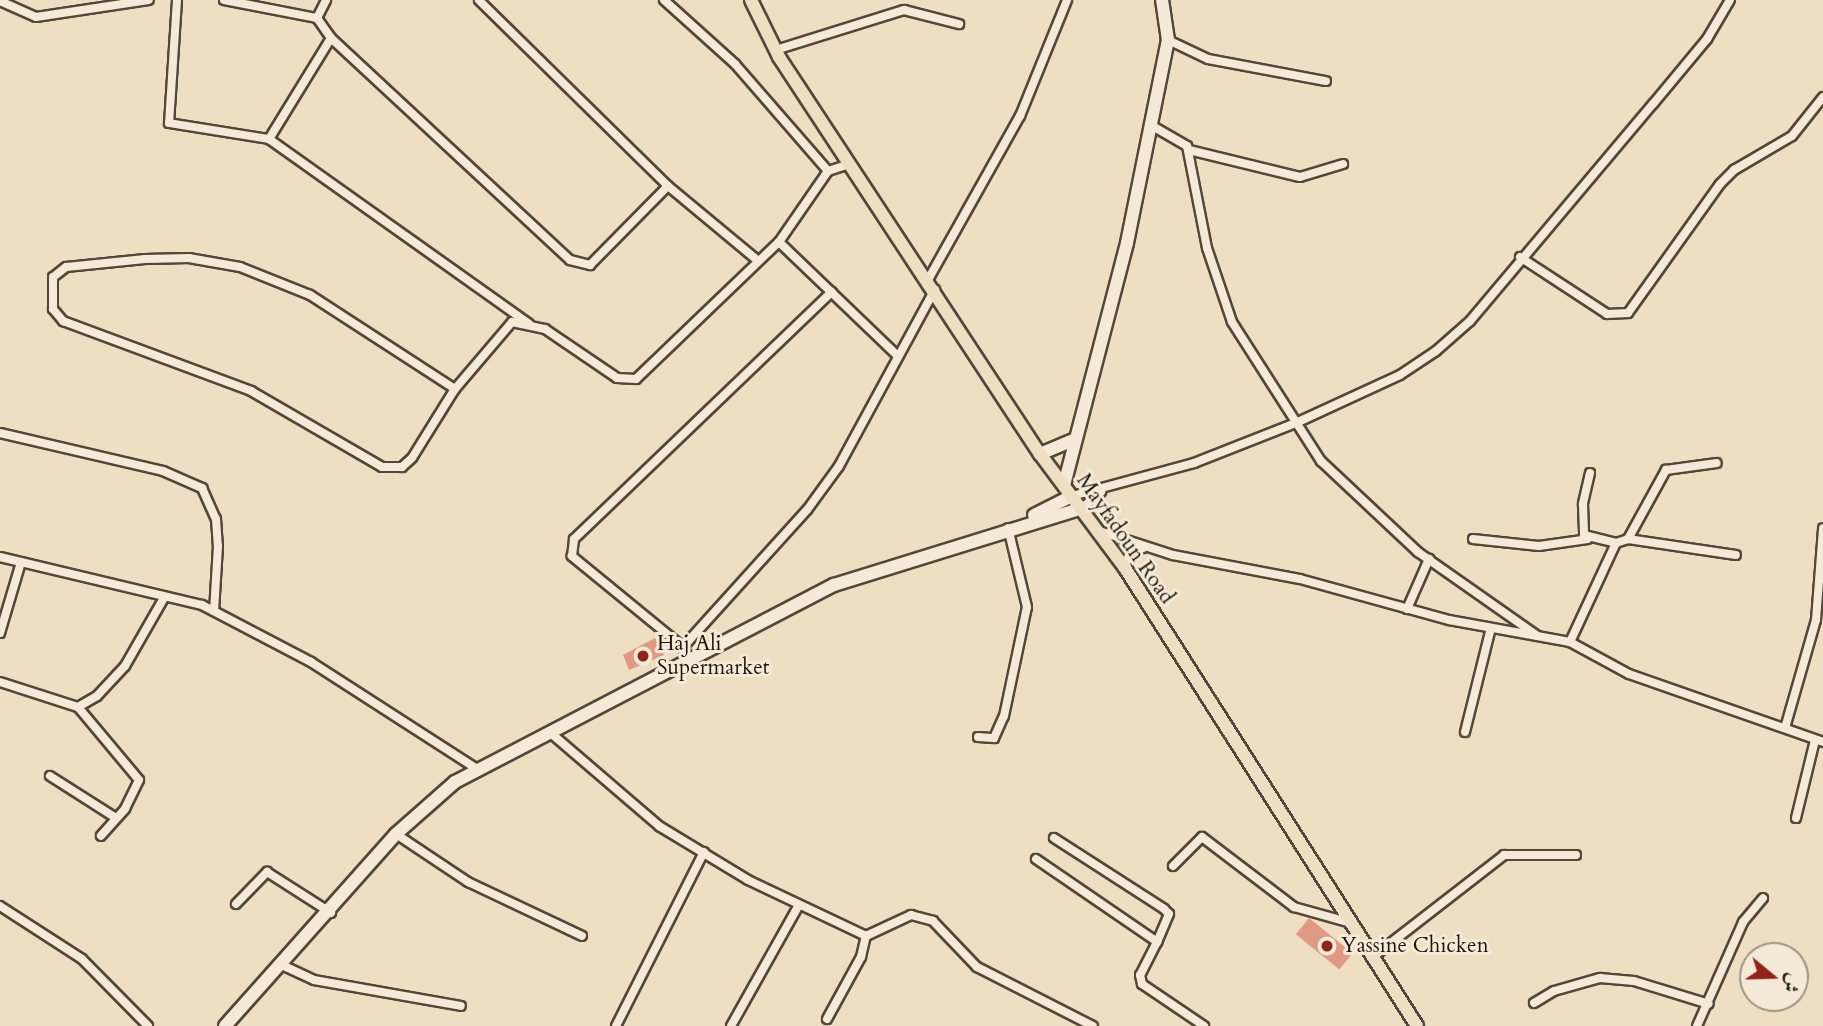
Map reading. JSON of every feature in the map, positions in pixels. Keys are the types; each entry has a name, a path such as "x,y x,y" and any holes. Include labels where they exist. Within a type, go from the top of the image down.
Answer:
{"main road":[{"name":"Mayfadoun Road","path":"751,0 795,78 849,164 932,284 1041,454 1125,568 1417,1026"},
{"name":"Mayfadoun Road","path":"759,0 795,78"}],"street":[{"path":"0,1 36,18 149,0"},
{"path":"177,0 169,123 269,139 532,326"},
{"path":"224,0 317,18 331,38 570,260 590,265 668,186"},
{"path":"317,18 326,0"},
{"path":"479,0 668,186 757,260"},
{"path":"664,0 735,64 828,171"},
{"path":"683,647 807,510 839,466 1020,116 1067,0"},
{"path":"1068,490 1076,439 1124,258 1167,40 1162,0"},
{"path":"1008,528 1068,490 1103,490 1194,463 1298,422 1400,375 1436,351 1470,321 1520,257 1707,39 1730,0"},
{"path":"782,48 904,10 959,24"},
{"path":"269,139 331,38"},
{"path":"1167,40 1208,59 1326,81"},
{"path":"1520,257 1607,314 1628,313 1720,184 1734,170 1792,136 1823,97"},
{"path":"1149,124 1189,150 1300,177 1343,164"},
{"path":"1189,150 1207,247 1232,322 1321,461 1429,559 1540,638"},
{"path":"455,389 310,295 240,267 190,258 145,259 66,267 53,277 53,309 63,321 251,391 382,467 402,467 412,458 455,389 512,322 556,335 617,378 636,379 757,260 779,242 828,171 849,164"},
{"path":"779,242 897,355"},
{"path":"689,662 683,647 572,556 575,539 832,292"},
{"path":"0,433 163,471 202,488 216,519 218,547 214,611"},
{"path":"1041,454 1076,439"},
{"path":"1628,539 1667,470 1717,463"},
{"path":"1588,539 1582,524 1591,473"},
{"path":"225,1026 284,966 396,834 436,796 477,769 553,735 834,585 1008,528 1082,508 1103,490"},
{"path":"978,737 994,738 1004,716 1027,607 1008,528"},
{"path":"1786,728 1820,600 1823,528"},
{"path":"1099,531 1150,548 1300,579 1408,609 1570,642 1629,674 1819,741 1796,818"},
{"path":"1473,539 1539,546 1588,539 1616,543 1628,539 1737,555"},
{"path":"1570,642 1616,543"},
{"path":"1125,568 1133,548 1150,548"},
{"path":"0,557 214,611 312,662 477,769"},
{"path":"1408,609 1429,559"},
{"path":"0,633 21,562"},
{"path":"78,706 97,696 125,666 163,598"},
{"path":"1465,732 1492,628"},
{"path":"0,682 78,706 139,780 116,818 101,836"},
{"path":"553,735 659,826 799,905 866,936 911,915 933,920 977,967 1093,1026"},
{"path":"50,776 116,818"},
{"path":"396,834 468,882 582,936"},
{"path":"1173,866 1202,837 1294,907 1351,923"},
{"path":"1054,838 1169,914 1140,975 1142,984 1204,1026"},
{"path":"616,1026 704,852"},
{"path":"1374,956 1504,855 1576,855"},
{"path":"1036,859 1157,942"},
{"path":"236,904 267,872 331,913"},
{"path":"1697,1026 1743,922 1763,898"},
{"path":"731,1026 799,905"},
{"path":"0,906 82,958 148,1026"},
{"path":"827,1019 861,957 866,936"},
{"path":"284,966 314,980 461,1006"},
{"path":"1534,1003 1554,991 1600,978 1634,982 1709,1004"}],"building":[{"name":"Haj Ali Supermarket","path":"655,638 664,655 629,670 623,655"},
{"name":"Yassine Chicken","path":"1309,918 1353,953 1339,970 1296,934"}],"place":[{"name":"Haj Ali Supermarket","path":"643,656"},
{"name":"Yassine Chicken","path":"1327,946"}]}
